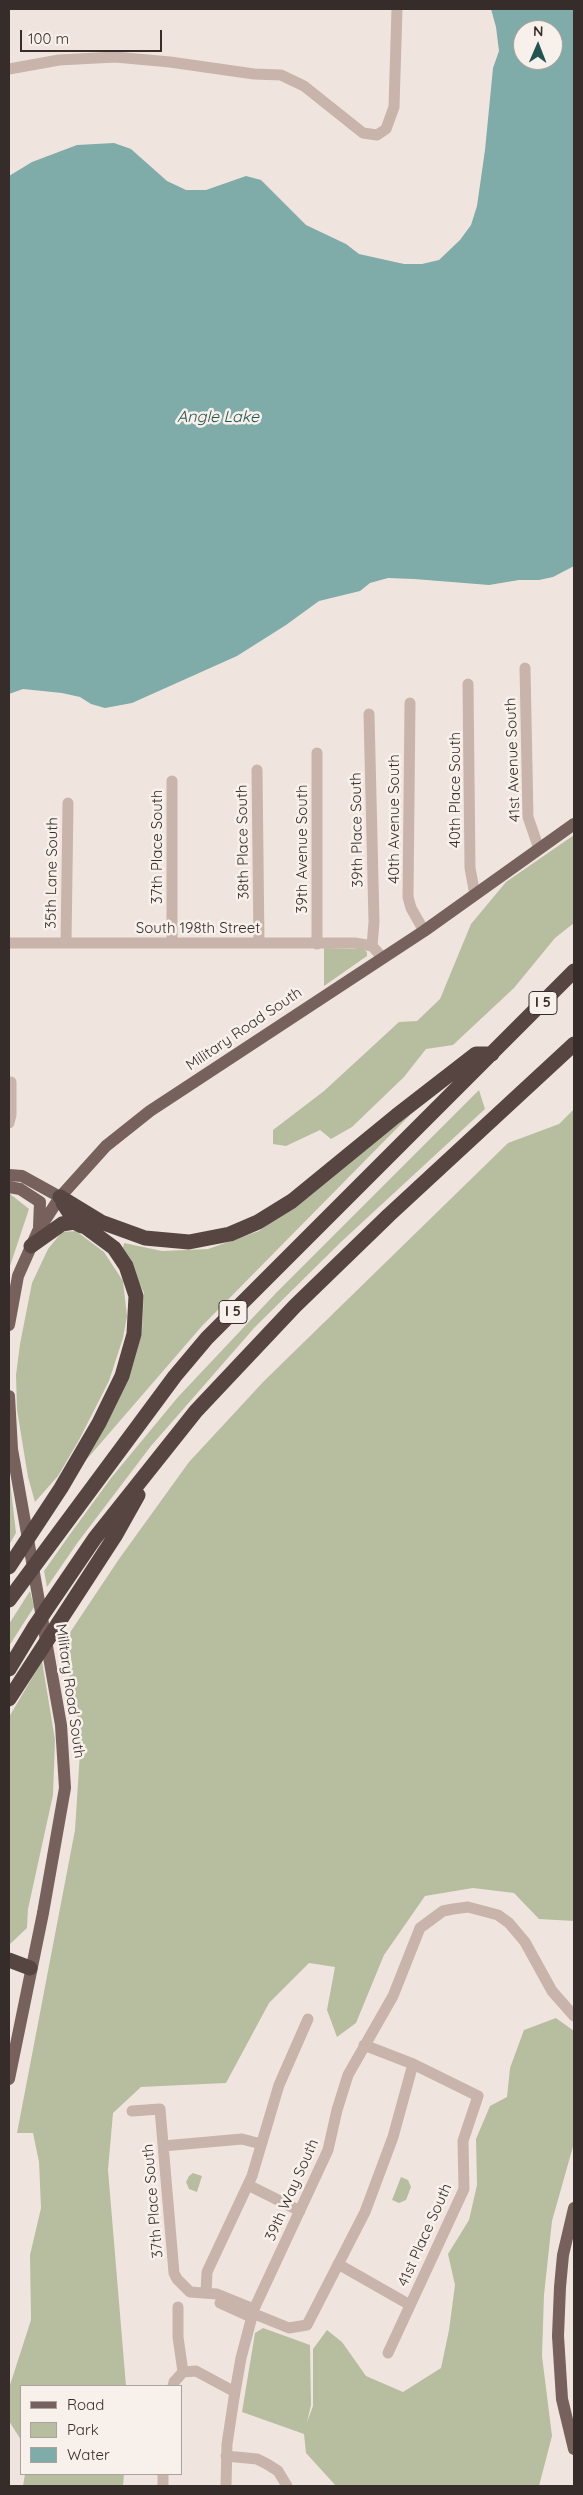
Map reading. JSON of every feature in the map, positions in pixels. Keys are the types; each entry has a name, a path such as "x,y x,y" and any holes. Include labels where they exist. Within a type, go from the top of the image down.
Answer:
{"highway":[{"name":"I 5","path":"9,1600 175,1376 207,1338 574,972"},
{"name":"I 5","path":"9,1669 35,1626 95,1538 196,1410 295,1306 389,1215 574,1044"},
{"path":"60,1198 101,1222 145,1238 189,1242 230,1234 258,1222 292,1201 476,1054 492,1054"},
{"path":"9,1567 61,1488 99,1423 119,1384 132,1347 137,1307 130,1276 114,1248 72,1217 60,1198"},
{"path":"31,1246 62,1224 74,1222 83,1226"},
{"path":"9,1699 115,1536 162,1454"},
{"path":"9,1960 30,1968"},
{"path":"9,1970 16,1971 30,1968"}],"main road":[{"name":"Military Road South","path":"9,1325 18,1276 38,1232 60,1198 106,1146 150,1111 424,931 574,824"},
{"path":"9,1175 22,1176 60,1198"},
{"path":"9,1187 20,1189 40,1202 38,1232"},
{"name":"Military Road South","path":"9,1396 12,1449 63,1737 65,1788 44,1913 30,1968 9,2079"},
{"path":"574,2208 565,2243 558,2311 558,2362 562,2399 574,2449"}],"street":[{"path":"9,69 59,60 115,58 170,62 254,74 281,75 304,86 363,133 370,136 383,132 389,125 394,107 398,9"},
{"name":"41st Avenue South","path":"525,668 528,817 539,849"},
{"name":"40th Place South","path":"468,684 470,868 475,895"},
{"name":"40th Avenue South","path":"410,703 408,897 411,908 424,931"},
{"name":"39th Place South","path":"369,714 374,922 372,946"},
{"name":"39th Avenue South","path":"317,753 317,944"},
{"name":"38th Place South","path":"257,770 259,943"},
{"name":"37th Place South","path":"172,781 172,943"},
{"name":"35th Lane South","path":"66,943 68,803"},
{"name":"South 198th Street","path":"9,943 355,943 372,946"},
{"path":"372,946 382,957"},
{"path":"9,1123 11,1115 11,1082"},
{"name":"39th Way South","path":"226,2486 226,2456 235,2392 252,2313 328,2150 342,2091 364,2045 393,1996 416,1935 428,1920 443,1911 468,1907 498,1915 509,1923 525,1942 552,1991 574,2016"},
{"path":"208,2294 207,2272 248,2185 279,2084 308,2019"},
{"path":"364,2045 413,2064 393,2137 365,2212 338,2264 410,2305"},
{"name":"41st Place South","path":"388,2353 464,2188 463,2141 478,2096 413,2064"},
{"name":"37th Place South","path":"132,2111 160,2110 174,2273 182,2286 190,2292 217,2294 252,2313 289,2328 307,2326 338,2264"},
{"path":"163,2146 242,2139 262,2144"},
{"path":"248,2185 300,2211"},
{"path":"178,2307 178,2337 183,2372"},
{"path":"173,2385 183,2372 190,2370 202,2372 235,2392"},
{"path":"226,2456 257,2459 278,2471 287,2486"}],"green space":[{"path":"574,835 574,923 555,938 514,988 453,1045 426,1049 404,1077 352,1127 331,1139 320,1130 286,1146 273,1144 273,1130 324,1091 399,1022 417,1021 440,999 471,924 506,882"},
{"path":"324,948 363,949 367,952 367,956 324,986"},
{"path":"479,1090 485,1109 341,1242 255,1327 151,1446 78,1542 47,1587 44,1571 111,1478 178,1397 276,1293"},
{"path":"574,1109 574,1921 539,1919 514,1893 473,1888 425,1896 384,1955 356,2023 337,2037 327,2010 335,1967 309,1963 269,2003 226,2083 141,2087 113,2113 108,2170 126,2385 20,2385 20,2438 9,2421 9,2388 31,2320 30,2255 41,2208 39,2162 33,2133 17,2133 75,1830 81,1736 63,1643 119,1559 189,1462 264,1381 508,1143 559,1124"},
{"path":"412,1113 202,1326 74,1474 133,1364 142,1331 144,1293 123,1248 124,1243 162,1251 208,1249 259,1231"},
{"path":"9,1193 29,1209 9,1269"},
{"path":"76,1231 104,1252 123,1281 127,1316 123,1338 109,1381 58,1476 35,1502 28,1477 17,1410 16,1375 20,1344 32,1283 48,1249 62,1232"},
{"path":"9,1472 16,1533 9,1545"},
{"path":"30,1591 34,1607 9,1646 9,1624"},
{"path":"42,1661 55,1740 53,1795 28,1909 27,1928 9,1945 9,1717"},
{"path":"556,2018 574,2031 574,2143 552,2221 544,2295 542,2356 552,2436 539,2486 336,2486 306,2453 304,2434 242,2412 255,2333 263,2328 310,2345 311,2405 307,2422 313,2406 313,2349 327,2330 342,2342 366,2376 403,2392 441,2368 449,2330 455,2285 448,2254 469,2220 477,2185 476,2139 490,2106 507,2097 510,2068 524,2030"},
{"path":"193,2173 202,2176 197,2192 189,2189 186,2182"},
{"path":"401,2177 408,2180 411,2187 406,2200 399,2203 392,2200"},
{"path":"25,2475 124,2475 123,2486 23,2486"}],"water":[{"name":"Angle Lake","path":"491,9 574,9 574,566 553,577 489,585 388,578 370,583 360,591 319,601 286,625 237,656 132,703 105,708 91,704 80,697 62,693 23,689 9,694 9,176 32,162 77,145 114,143 131,149 167,181 186,190 206,190 246,176 261,180 306,225 346,244 359,254 404,264 422,264 439,260 460,240 471,225 477,206 493,68 499,51 496,27"}]}
